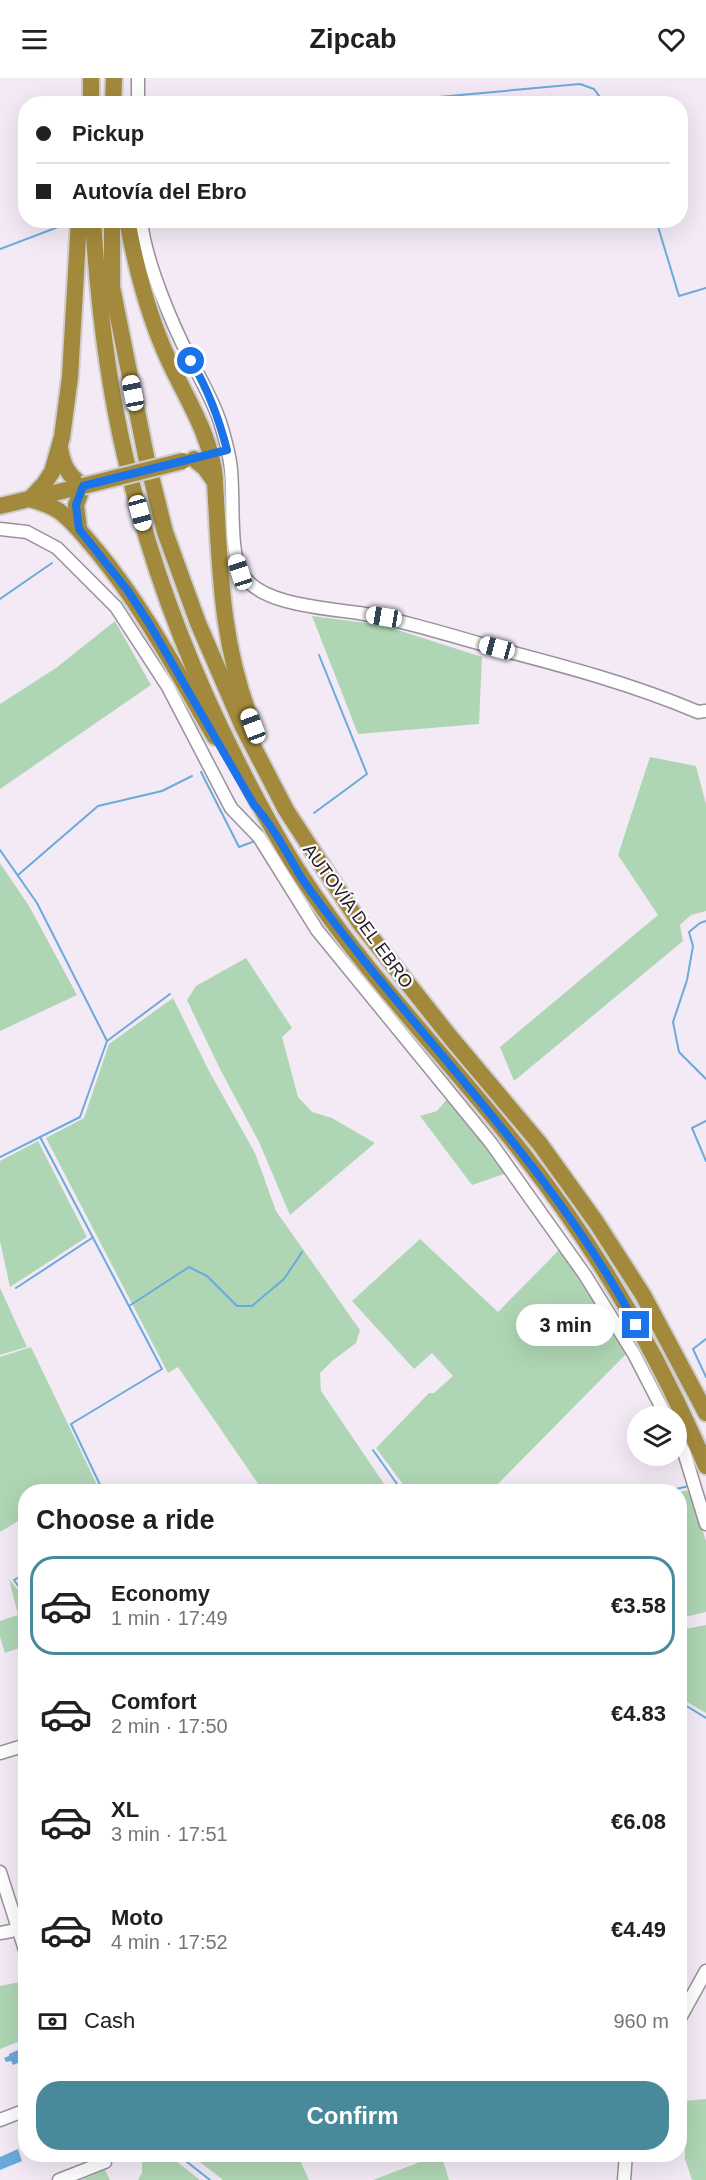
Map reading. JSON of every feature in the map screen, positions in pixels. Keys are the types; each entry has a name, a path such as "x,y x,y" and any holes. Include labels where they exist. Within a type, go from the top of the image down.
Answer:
{"highway":[{"path":"30,499 49,478 60,447 70,377 79,228"},
{"name":"AUTOVÍA DEL EBRO","path":"94,228 100,309 107,358 125,458 146,532 178,627 200,682 266,818 302,878 344,934 437,1052 524,1155 579,1231 626,1306 685,1417 706,1466"},
{"name":"AUTOVÍA DEL EBRO","path":"112,228 112,286 146,456 165,532 198,623 243,727 296,825 359,922 451,1038 540,1143 596,1222 644,1295 706,1413"},
{"path":"128,228 134,259 149,310 168,361 202,429 219,453 215,482 223,611 229,649 246,707 296,825"},
{"path":"189,460 202,429"},
{"path":"60,447 64,468 83,486"},
{"path":"0,506 219,453"},
{"path":"189,460 205,468 215,482"},
{"path":"79,529 76,505 83,486"},
{"path":"30,499 53,507 79,529 128,591 254,805 266,818"}],"street":[{"path":"138,78 138,96"},
{"path":"142,228 160,289 191,361 203,380 220,423 219,453 230,463 234,551 240,572 249,583 272,597 303,605 384,617 588,672 653,693 698,712 706,711"},
{"path":"0,529 27,532 57,548 116,607 168,687 231,808 259,837 317,930 491,1143 585,1275 634,1354 661,1406"},
{"path":"687,1462 706,1524"},
{"path":"0,1753 18,1747"},
{"path":"0,1872 18,1917"},
{"path":"0,1933 18,1926"},
{"path":"687,2005 706,1971"},
{"path":"0,2120 18,2113"},
{"path":"59,2180 105,2162"},
{"path":"624,2180 625,2162"}],"green space":[{"path":"312,616 382,625 482,657 479,724 358,734"},
{"path":"115,621 151,685 0,789 0,704 56,668"},
{"path":"650,757 696,766 706,804 706,911 691,915 680,925 683,941 514,1081 500,1047 658,915 618,855"},
{"path":"0,863 29,906 77,995 0,1031"},
{"path":"246,958 292,1028 282,1037 298,1097 312,1112 332,1118 375,1143 290,1215 259,1142 187,1000 196,986"},
{"path":"173,998 209,1071 255,1153 276,1211 360,1330 356,1343 320,1373 321,1391 384,1484 258,1484 178,1367 168,1373 46,1138 84,1118 109,1044"},
{"path":"448,1098 507,1173 472,1185 420,1116 437,1111"},
{"path":"38,1141 87,1237 10,1287 0,1241 0,1161"},
{"path":"420,1239 498,1312 560,1249 626,1354 498,1484 403,1484 376,1448 429,1393 434,1393 453,1376 432,1353 414,1369 352,1301"},
{"path":"0,1288 27,1347 0,1355"},
{"path":"31,1347 97,1484 18,1484 18,1521 0,1532 0,1357"},
{"path":"690,1490 706,1541 706,1612 687,1616 687,1491"},
{"path":"9,1579 18,1590 18,1615"},
{"path":"18,1615 18,1648 5,1653 0,1637 0,1621"},
{"path":"706,1625 706,1713 687,1702 687,1629"},
{"path":"18,1982 18,2042 0,2049 0,1986"},
{"path":"706,2099 706,2180 692,2180 686,2162 687,2101"},
{"path":"142,2162 177,2162 200,2180 138,2180 142,2173"},
{"path":"200,2162 301,2162 309,2180 223,2180"},
{"path":"420,2162 443,2162 449,2180 373,2180"},
{"path":"105,2170 110,2180 81,2180"}],"water":[{"path":"18,2050 18,2063 13,2065 11,2061 6,2062 4,2058"},
{"path":"18,2149 20,2162 0,2170 0,2157"}],"waterway":[{"path":"449,96 580,84 594,89 599,96"},
{"path":"0,249 55,228"},
{"path":"658,228 679,296 706,288"},
{"path":"0,599 52,563"},
{"path":"314,813 367,774 319,655"},
{"path":"201,772 239,847 255,841"},
{"path":"18,875 98,806 162,791 192,776"},
{"path":"0,850 37,903 107,1041 80,1117 0,1157"},
{"path":"706,921 689,932 693,946 687,980 673,1022 679,1052 706,1079"},
{"path":"107,1041 170,994"},
{"path":"706,1121 692,1128 706,1161"},
{"path":"40,1137 162,1369 71,1424 100,1484"},
{"path":"16,1288 92,1238"},
{"path":"129,1306 189,1267 207,1276 237,1306 252,1306 284,1279 302,1252"},
{"path":"706,1339 693,1349 706,1377"},
{"path":"373,1450 397,1484"},
{"path":"18,1578 14,1580 18,1586"},
{"path":"687,1706 706,1718"},
{"path":"187,2162 210,2180"}],"route":[{"path":"191,361 203,380 220,423 227,450 83,486 76,505 79,529 128,591 150,625 254,805 266,818 302,878 361,957 437,1052 524,1155 579,1231 636,1325"}]}
